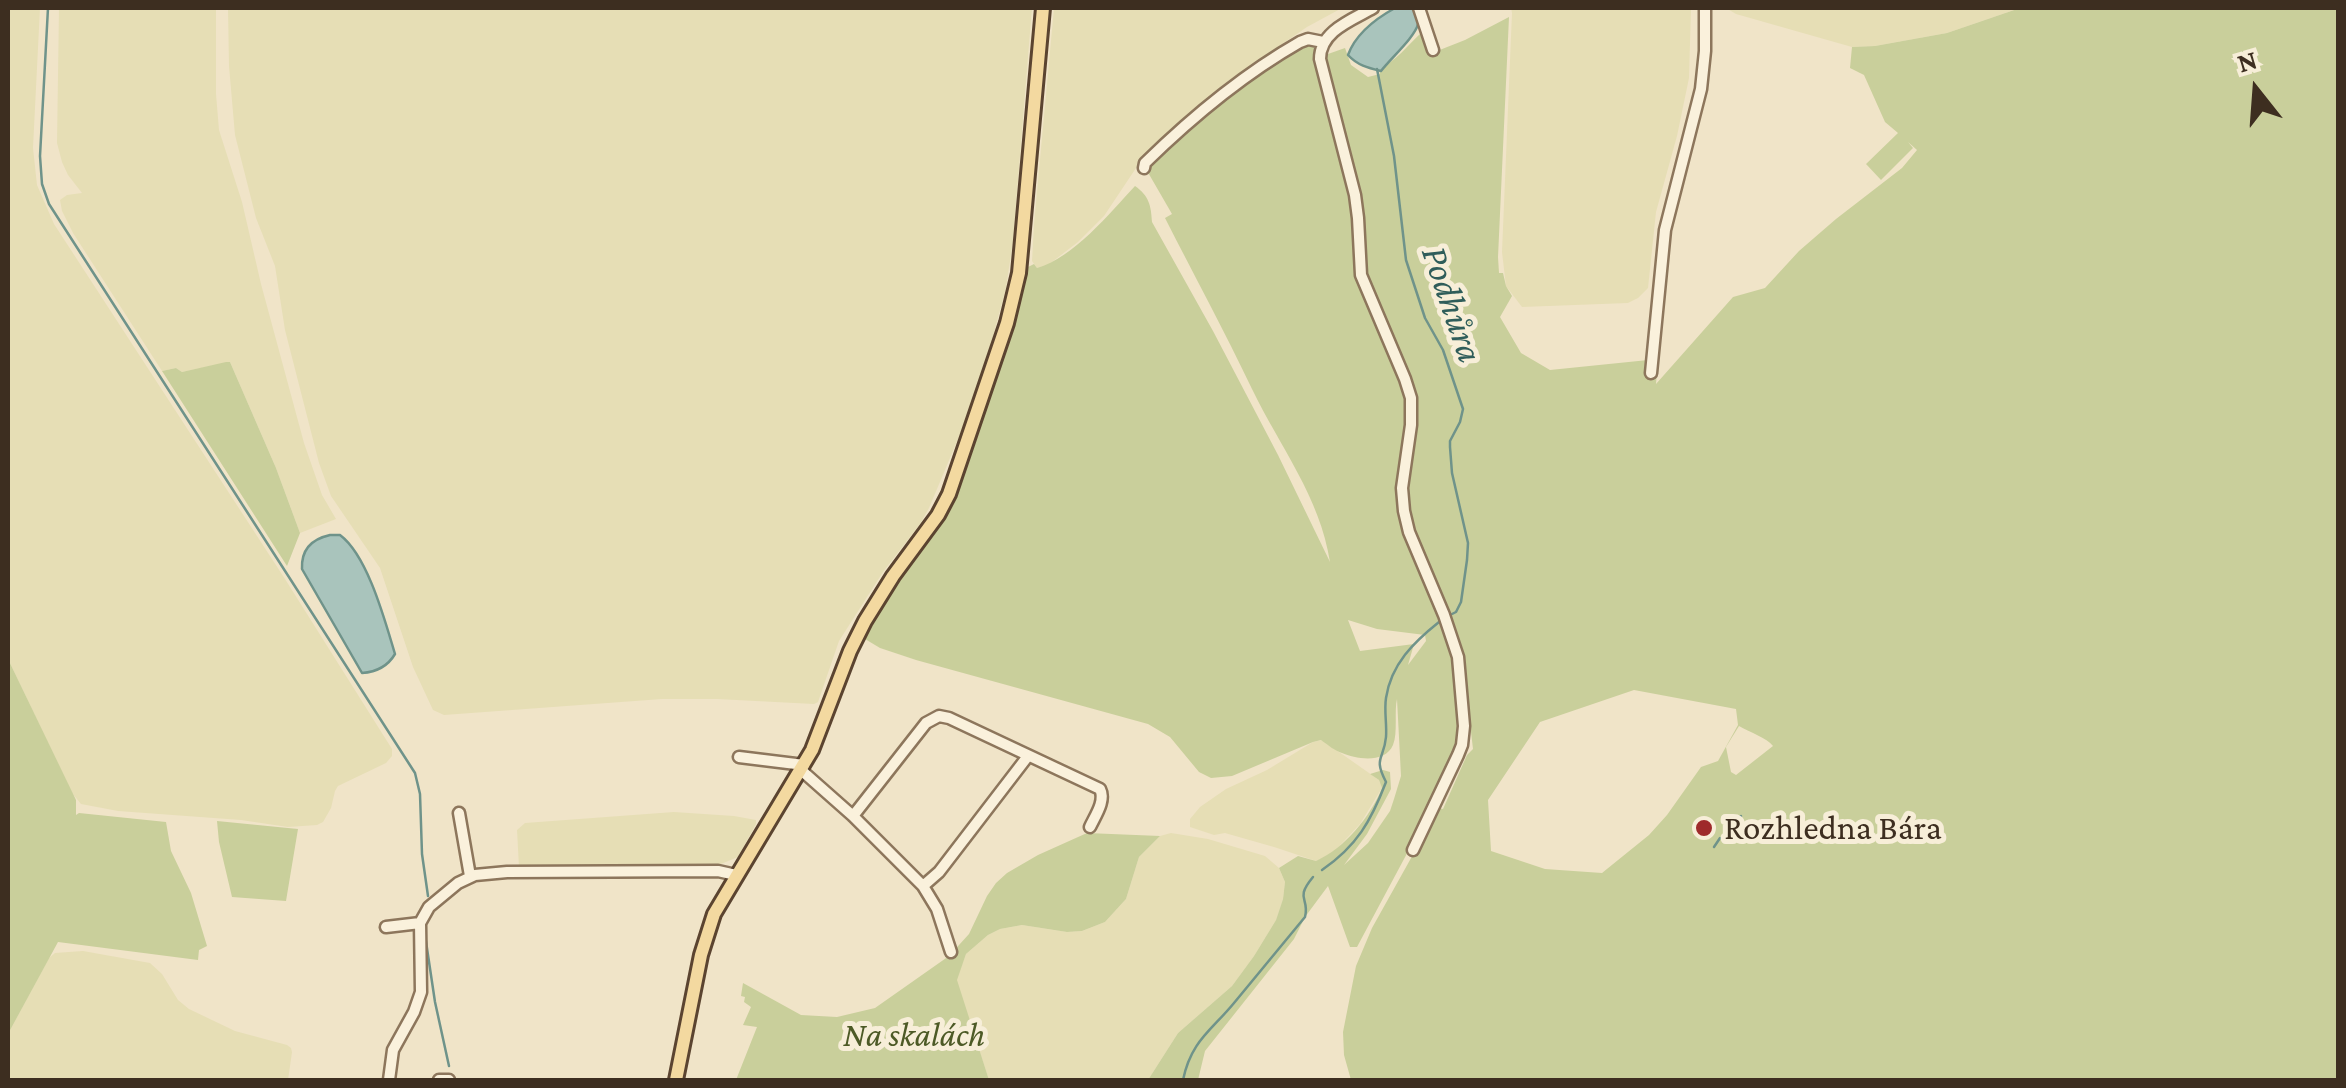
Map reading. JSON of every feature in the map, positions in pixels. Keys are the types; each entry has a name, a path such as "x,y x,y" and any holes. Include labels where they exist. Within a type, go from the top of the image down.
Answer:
{"main road":[{"path":"676,1080 714,914 802,768 865,621 949,494 1012,306 1024,234 1043,8"}],"street":[{"path":"1373,8 1333,31 1320,52 1321,66 1355,195 1361,276 1410,398 1411,425 1402,488 1406,525 1457,650 1464,726 1462,745 1414,850"},
{"path":"1419,8 1434,50"},
{"path":"1650,373 1665,230 1702,89 1705,8"},
{"path":"1144,168 1169,140 1256,71 1304,40 1324,42"},
{"path":"853,816 934,717 950,718 1100,790 1102,801 1090,827"},
{"path":"923,886 1028,756"},
{"path":"739,757 802,768 923,886 937,910 951,952"},
{"path":"459,812 470,876"},
{"path":"389,1080 392,1050 420,998 420,923 428,907 458,882 470,876 507,872 736,874"},
{"path":"386,927 420,923"},
{"path":"439,1080 449,1080"}],"shaded area":[{"path":"8,8 40,8 33,148 37,185 54,224 392,749 386,763 338,786 331,808 317,825 288,827 81,804 72,793 8,659"},
{"path":"59,8 216,8 219,130 242,202 304,443 322,495 336,519 300,533 230,362 182,372 176,368 162,371 73,233 60,200 82,193 68,175 57,143"},
{"path":"228,8 1032,8 1013,241 991,344 963,427 929,508 839,641 818,702 662,699 444,715 433,710 413,667 380,568 331,496 319,463 285,330 275,266 256,218 235,135"},
{"path":"1054,8 1342,8 1227,82 1163,138 1138,165 1104,216 1078,242 1048,265 1037,268 1032,261 1034,224"},
{"path":"1511,8 1691,8 1689,78 1656,212 1648,288 1628,303 1522,307 1506,286 1502,252"},
{"path":"1726,8 2020,8 1947,33 1852,47"},
{"path":"1322,740 1379,780 1382,788 1360,824 1331,855 1316,861 1225,833 1214,835 1190,827 1190,819 1200,807 1226,789"},
{"path":"674,812 734,816 756,820 756,824 738,857 716,866 519,867 517,830 525,823"},
{"path":"1171,833 1265,856 1279,868 1285,882 1276,920 1232,986 1178,1033 1148,1080 989,1080 956,980 966,954 1000,929 1022,925 1082,931 1105,922 1126,899 1139,857 1160,836"},
{"path":"83,951 150,963 189,1009 235,1031 287,1045 292,1052 288,1080 8,1080 8,1034 49,958 55,953"}],"green space":[{"path":"2020,8 2338,8 2338,1080 1351,1080 1343,1032 1356,966 1372,928 1439,808 1443,809 1473,749 1462,656 1432,577 1423,581 1454,648 1459,734 1427,816 1357,947 1350,947 1328,886 1294,939 1205,1051 1198,1080 1148,1080 1178,1033 1232,986 1254,956 1276,920 1283,899 1285,882 1279,868 1298,856 1316,861 1346,840 1371,810 1382,788 1370,774 1390,772 1391,789 1367,834 1344,865 1368,843 1390,811 1401,776 1397,699 1393,745 1384,755 1355,757 1321,740 1232,776 1211,778 1199,772 1170,737 1148,724 916,660 865,639 863,631 931,526 1026,268 1034,264 1037,268 1064,255 1135,186 1140,190 1148,201 1152,222 1278,455 1330,562 1308,494 1165,218 1172,214 1146,169 1200,118 1302,44 1327,48 1328,54 1345,48 1351,65 1368,77 1380,74 1379,69 1421,33 1425,34 1432,53 1509,17 1498,257 1499,273 1503,273 1512,296 1500,317 1521,353 1550,370 1658,359 1656,384 1733,297 1765,288 1799,251 1902,168 1917,150 1908,142 1913,148 1881,180 1866,164 1898,133 1885,122 1864,75 1850,68 1852,47 1947,33","holes":["1348,620 1377,629 1425,635 1426,641 1408,665 1414,644 1360,651","1634,690 1736,709 1738,725 1718,761 1701,767 1649,835 1602,873 1545,869 1491,851 1488,800 1540,722","1739,726 1773,746 1736,775 1731,772 1726,747"]},
{"path":"230,362 276,468 300,533 287,566 162,371 176,368 182,372"},
{"path":"8,659 76,800 76,815 166,822 171,851 191,893 207,946 199,950 198,960 58,942 8,1034"},
{"path":"217,821 298,829 286,901 232,897"},
{"name":"Na skalách","path":"1087,833 1160,836 1139,857 1126,899 1105,922 1067,932 1022,925 1000,929 966,954 957,980 989,1080 736,1080 757,1027 743,1025 751,1007 741,996 743,983 801,1015 837,1017 875,1008 949,956 969,934 987,896 1007,873"}],"water":[{"path":"1395,8 1415,8 1418,24 1381,71 1351,58 1351,47 1361,33"},
{"path":"330,535 340,535 359,558 386,624 395,654 372,671 362,673 302,569 309,546"}],"waterway":[{"path":"48,8 40,156 42,184 49,204 415,773 428,896"},
{"name":"Podhůra","path":"1377,69 1394,156 1406,260 1463,409 1450,447 1468,543 1467,560 1461,602 1450,615"},
{"name":"Podhůra","path":"1322,870 1354,842 1375,809 1386,782 1380,763 1389,686 1405,655 1439,622"},
{"path":"1735,821 1741,816"},
{"path":"1714,847 1720,838"},
{"name":"Podhůra","path":"1183,1080 1191,1055 1203,1037 1305,917 1303,894 1313,877"},
{"path":"425,935 449,1066"}],"place":[{"name":"Rozhledna Bára","path":"1704,828"}]}
